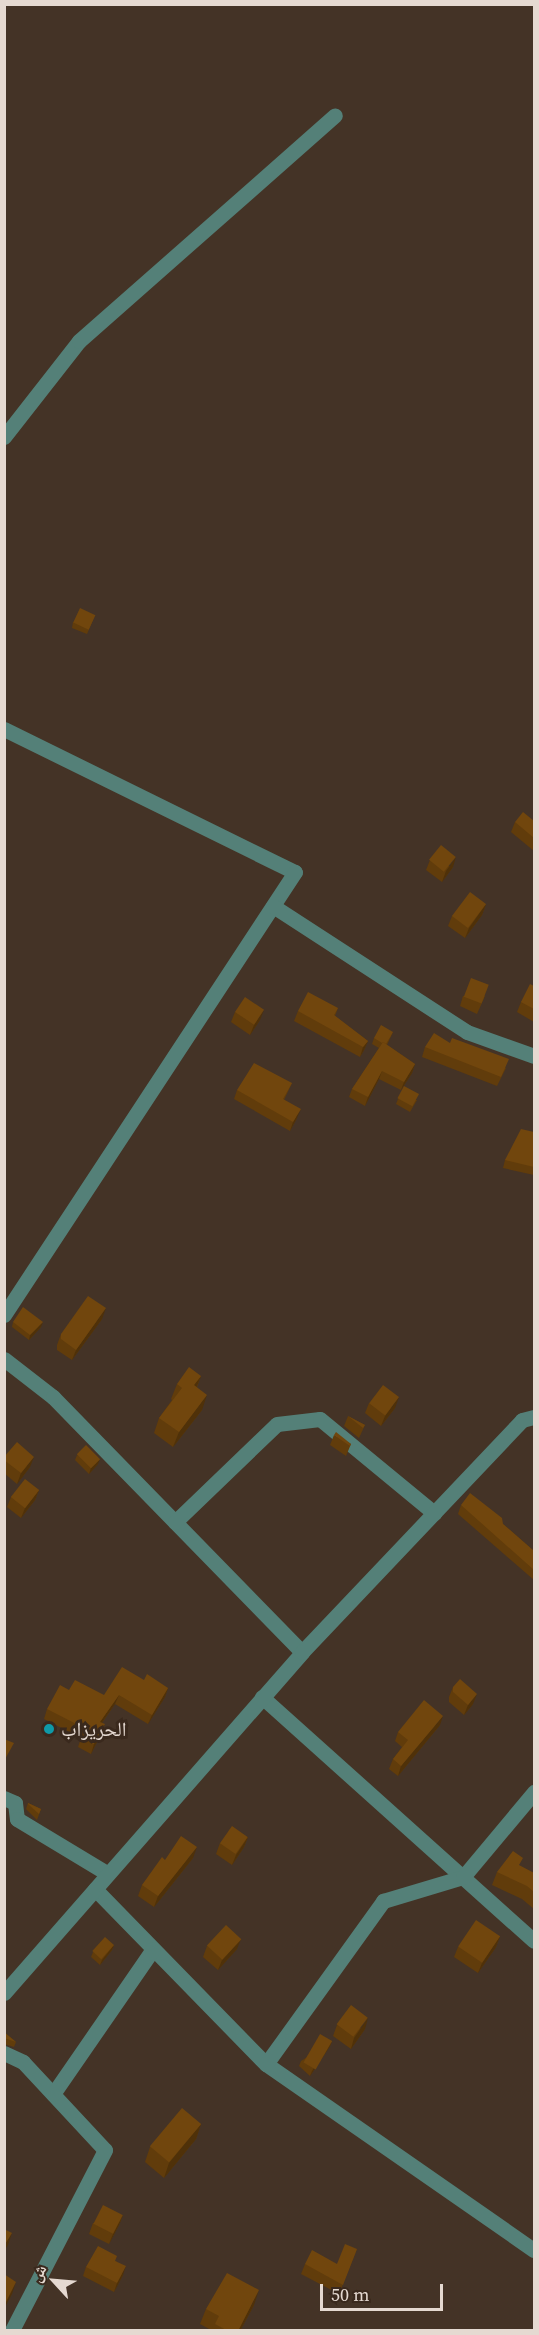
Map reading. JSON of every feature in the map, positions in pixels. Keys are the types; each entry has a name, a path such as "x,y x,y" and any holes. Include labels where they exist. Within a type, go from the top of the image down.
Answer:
{"street":[{"path":"4,437 79,341 335,116"},
{"path":"4,1316 295,872 5,732"},
{"path":"273,906 467,1032 534,1056"},
{"path":"4,1359 53,1398 302,1652"},
{"path":"4,1993 302,1652 522,1420 534,1417"},
{"path":"175,1522 277,1424 320,1419 434,1513"},
{"path":"262,1697 534,1941"},
{"path":"266,2064 383,1901 463,1877 534,1792"},
{"path":"4,1798 15,1803 17,1819 108,1874"},
{"path":"95,1889 266,2064 534,2250"},
{"path":"53,2094 153,1949"},
{"path":"4,2053 23,2062 105,2150 12,2331"}],"building":[{"path":"80,608 95,615 89,630 73,623"},
{"path":"523,812 534,821 534,838 515,822"},
{"path":"441,845 456,857 444,872 429,860"},
{"path":"470,892 486,904 468,928 452,916"},
{"path":"471,978 489,985 482,1003 464,997"},
{"path":"530,984 534,986 534,1009 521,1002"},
{"path":"308,992 338,1008 334,1015 368,1041 363,1047 298,1011"},
{"path":"245,997 264,1010 254,1025 235,1012"},
{"path":"381,1025 393,1032 386,1044 374,1038"},
{"path":"434,1033 450,1043 452,1038 509,1059 501,1077 425,1047"},
{"path":"383,1042 415,1064 404,1082 382,1071 368,1097 352,1089"},
{"path":"254,1063 292,1083 283,1099 301,1109 293,1122 237,1090"},
{"path":"404,1086 419,1094 412,1106 397,1098"},
{"path":"521,1129 534,1132 534,1167 505,1160"},
{"path":"88,1296 106,1308 76,1350 61,1339 61,1334"},
{"path":"23,1307 43,1322 30,1335 13,1322"},
{"path":"189,1367 201,1376 194,1385 207,1395 179,1432 159,1418 182,1388 177,1384"},
{"path":"383,1385 399,1397 385,1415 369,1403"},
{"path":"348,1416 365,1425 363,1428"},
{"path":"336,1432 351,1444 350,1446 334,1435"},
{"path":"17,1442 34,1457 21,1473 4,1460"},
{"path":"86,1445 100,1459 91,1468 77,1454"},
{"path":"25,1479 39,1490 25,1508 11,1497"},
{"path":"470,1493 502,1518 503,1524 534,1551 534,1570 461,1505"},
{"path":"122,1667 144,1680 147,1674 168,1688 152,1715 119,1695 100,1722 105,1724 94,1744 81,1738 86,1729 47,1709 60,1685 69,1690 75,1680 104,1695"},
{"path":"460,1679 477,1694 468,1705 453,1692 453,1687"},
{"path":"424,1700 443,1716 401,1766 393,1759 408,1740 398,1732"},
{"path":"4,1739 14,1743 4,1761"},
{"path":"28,1804 41,1809 39,1814"},
{"path":"232,1826 248,1837 236,1854 220,1843"},
{"path":"181,1836 197,1847 158,1896 142,1885 162,1857 165,1860"},
{"path":"513,1851 523,1858 519,1865 534,1873 534,1892 527,1886 497,1872"},
{"path":"476,1920 500,1936 482,1963 458,1947"},
{"path":"226,1925 241,1939 222,1960 207,1945"},
{"path":"105,1937 114,1945 101,1959 92,1951"},
{"path":"351,2005 368,2018 353,2037 337,2024"},
{"path":"4,2032 16,2042 4,2038"},
{"path":"320,2034 332,2041 316,2070 304,2063"},
{"path":"182,2108 201,2124 169,2162 150,2146"},
{"path":"103,2205 123,2215 113,2234 93,2224"},
{"path":"4,2229 12,2233 4,2246"},
{"path":"345,2244 357,2249 343,2285 305,2264 312,2250 337,2264"},
{"path":"98,2246 117,2256 115,2261 126,2266 117,2283 86,2267"},
{"path":"227,2273 259,2290 238,2331 228,2331 215,2324 219,2316 206,2309"},
{"path":"4,2274 16,2282 4,2306"}],"place":[{"name":"الحريزاب","path":"49,1729"}]}
